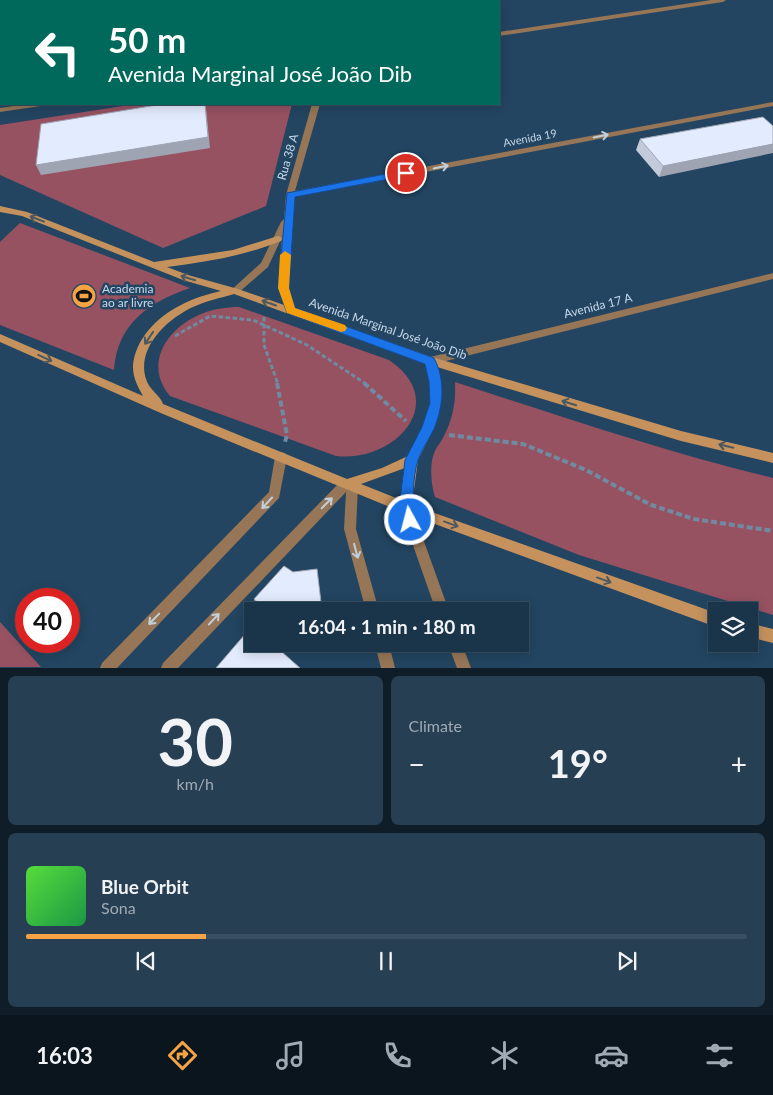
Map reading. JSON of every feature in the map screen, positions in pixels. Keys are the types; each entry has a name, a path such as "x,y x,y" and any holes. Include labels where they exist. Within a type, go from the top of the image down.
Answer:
{"main road":[{"name":"Avenida Marginal José João Dib","path":"0,209 24,214 186,278 235,291 291,310 430,361 681,436 773,458"},
{"path":"154,265 211,258 254,250 278,239"},
{"path":"167,411 150,397 139,381 139,358 146,340 176,312 215,296 235,291"},
{"path":"0,338 167,411 406,508 708,617"},
{"path":"406,508 412,460 428,428 436,403 435,382 430,361"},
{"path":"349,485 412,460"},
{"path":"758,632 773,636"}],"street":[{"path":"500,34 723,0"},
{"name":"Avenida 19","path":"290,195 773,104"},
{"path":"0,110 34,105"},
{"name":"Rua 38 A","path":"291,310 283,288 290,195 316,105"},
{"name":"Rua 38 A","path":"235,291 265,265 288,217"},
{"name":"Avenida 17 A","path":"430,361 773,276"},
{"path":"107,668 275,494 281,458"},
{"path":"349,485 350,529 370,602"},
{"path":"168,668 349,485"},
{"path":"406,508 440,602"},
{"path":"384,652 388,668"},
{"path":"458,652 464,668"}],"path":[{"path":"267,302 262,324 264,346 279,388 287,435 281,458"},
{"path":"175,336 210,316 254,320 307,345 364,383 406,421"},
{"path":"449,435 522,444 586,470 651,505 694,519 773,531"}],"shaded area":[{"path":"130,105 292,105 266,206 163,248 0,175 0,125"},
{"name":"Academia ao ar livre","path":"20,223 190,288 161,300 138,317 121,340 116,354 114,370 0,325 0,242"},
{"path":"229,307 239,307 389,360 407,376 415,394 415,411 408,426 395,440 378,450 358,456 336,456 170,396 162,384 159,372 159,360 169,338 178,328 201,314"},
{"path":"455,382 653,445 773,478 773,615 758,610 758,602 731,602 579,555 435,497 432,486 431,467 433,456 446,431 455,397"},
{"path":"0,622 15,638 15,653 28,653 41,667 0,667"}],"building":[{"path":"157,105 205,105 208,137 36,165 41,124"},
{"path":"763,117 773,126 773,144 663,166 640,139"},
{"path":"284,566 293,572 317,569 321,602 257,602 254,599"},
{"path":"244,635 244,652 282,652 300,668 216,668"}],"slow traffic":[{"path":"285,255 283,288 291,310 341,328"}],"place":[{"name":"Academia ao ar livre","path":"84,296"}],"route":[{"path":"406,173 290,195 283,288 291,310 430,361 435,382 436,403 428,428 412,460 406,508 410,520"}]}
